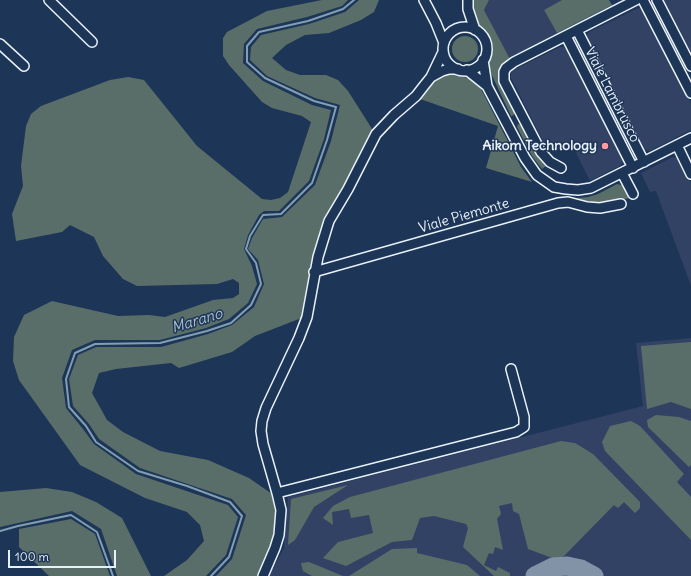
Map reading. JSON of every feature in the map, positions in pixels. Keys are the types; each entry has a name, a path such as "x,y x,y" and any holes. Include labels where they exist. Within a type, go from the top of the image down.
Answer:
{"street":[{"path":"48,0 92,42"},
{"path":"424,0 436,23 448,63 487,86"},
{"path":"561,168 550,162 541,152 504,81 504,72 506,68 514,62 636,0"},
{"path":"643,0 691,93"},
{"path":"657,0 691,66"},
{"path":"263,576 279,535 281,510 263,444 261,431 262,420 266,408 308,317 314,272 329,221 348,189 376,134 416,96 431,77 449,34 456,29 468,4"},
{"path":"468,4 475,30"},
{"path":"431,77 449,69 473,69 479,65 486,53 484,40 475,30 470,28 444,29 436,23"},
{"name":"Viale Lambrusco","path":"577,30 644,162"},
{"name":"Viale Lambrusco","path":"566,36 634,168"},
{"path":"0,44 24,66"},
{"path":"483,60 487,86 530,167 540,178 554,187 566,190 591,188 634,168 677,145 690,142"},
{"path":"507,124 522,117"},
{"path":"677,145 691,174"},
{"path":"622,173 633,194"},
{"name":"Viale Piemonte","path":"314,272 558,203 568,202 587,207 600,208 622,204"},
{"path":"277,494 516,432 524,427 524,417 511,369"}],"shaded area":[{"path":"489,0 562,0 544,10 557,33 510,59 484,10"},
{"path":"691,0 691,57 663,1"},
{"path":"640,8 644,11 691,103 691,130 650,151 642,149 587,39 589,32"},
{"path":"560,47 564,47 568,50 623,157 623,162 620,166 590,181 571,143 554,151 547,149 511,78 513,70"},
{"path":"676,157 680,161 691,183 691,286 656,191 650,192 641,173"},
{"path":"691,338 691,576 269,576 284,548 288,497 643,406 636,343"}],"green space":[{"path":"322,0 348,0 342,6 307,17 257,29 244,44 243,63 263,81 312,105 331,110 324,139 309,181 279,211 264,211 259,215 248,235 244,249 252,266 257,284 248,303 229,319 206,328 160,340 95,340 72,350 62,378 66,408 94,444 136,474 228,505 238,517 226,555 206,576 164,576 187,560 204,541 200,525 187,512 145,498 80,465 19,380 13,361 14,337 24,315 52,301 118,316 149,315 165,317 213,300 233,298 239,294 239,283 233,279 217,284 137,286 123,279 103,256 94,237 70,225 62,232 16,241 12,214 23,186 21,166 26,126 31,114 41,106 110,80 128,77 144,80 197,146 262,199 271,200 280,198 288,192 311,122 302,116 272,108 262,102 229,65 223,56 223,38 227,32 267,11"},
{"path":"359,0 379,0 374,12 361,20 329,33 305,35 286,45 272,58 286,70 300,75 326,75 338,80 348,91 374,132 319,238 314,254 304,317 255,336 232,352 179,368 171,363 116,369 99,373 92,393 107,420 123,432 160,451 208,460 249,478 275,496 277,511 276,523 270,548 257,576 216,576 232,559 246,515 232,499 140,468 99,439 89,424 73,406 69,379 78,355 96,347 161,347 208,334 232,325 254,307 264,284 258,260 248,249 252,238 263,219 282,217 315,185 331,141 340,105 315,98 267,76 250,60 251,47 261,35 309,24 345,12"},
{"path":"472,0 489,0 484,10 510,59 500,68 498,80 514,112 514,115 511,116 488,67 492,50 489,36 486,31 475,23 472,11"},
{"path":"562,0 609,0 612,5 557,33 544,10"},
{"path":"465,36 474,40 478,49 474,58 465,62 456,58 452,49 456,40"},
{"path":"452,73 473,80 479,85 521,167 532,182 486,168 498,126 420,99 435,78 440,74"},
{"path":"518,124 521,125 536,154 546,166 542,169 532,156 517,127"},
{"path":"617,184 625,187 630,198 599,205 568,199 588,197 598,194"},
{"path":"691,342 691,409 671,402 647,409 641,346"},
{"path":"656,415 679,417 691,421 691,465 689,467 648,427 647,420"},
{"path":"631,421 640,426 684,474 677,482 691,497 691,540 605,451 602,442 610,426"},
{"path":"561,441 575,443 593,454 640,502 640,508 635,513 624,502 618,508 614,505 564,556 555,559 528,549 519,514 513,511 512,503 499,506 501,514 497,519 503,550 495,547 493,554 489,553 484,565 496,571 498,567 510,573 510,576 494,576 463,547 468,528 466,524 434,516 420,518 412,540 392,542 346,566 323,558 338,542 373,533 369,515 351,518 349,509 332,512 333,525 323,518 333,506 350,497"},
{"path":"348,485 314,507 295,540 288,545 291,499"},
{"path":"46,488 72,492 96,502 122,518 151,576 117,576 101,529 72,511 0,527 0,492"},
{"path":"71,519 95,534 110,576 49,576 19,547 19,529"},
{"path":"417,548 417,553 467,565 480,576 349,576 392,549"},
{"path":"309,562 343,576 312,576 303,571 301,563"}],"waterway":[{"name":"Marano","path":"211,576 229,557 242,516 230,502 187,486 138,471 96,442 86,426 69,407 66,379 75,353 95,344 160,343 231,323 251,305 261,284 256,263 246,249 250,236 263,215 281,214 312,183 327,140 336,107 314,101 265,78 247,62 247,46 259,32 308,21 343,9 354,0"},
{"name":"Marano","path":"0,531 71,515 97,532 113,576"}],"taxiway":[{"path":"535,576 553,567 567,566 581,569 594,576"}],"place":[{"name":"Aikom Technology","path":"605,146"}]}
